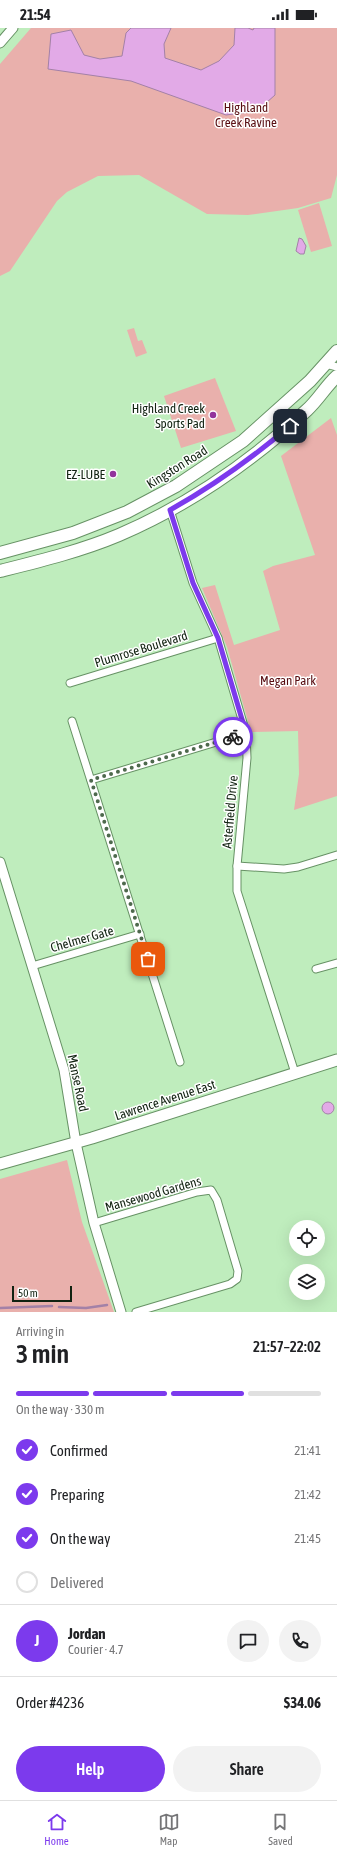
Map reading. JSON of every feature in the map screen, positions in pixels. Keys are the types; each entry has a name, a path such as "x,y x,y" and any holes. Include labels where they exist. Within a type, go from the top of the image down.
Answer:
{"main road":[{"name":"Kingston Road","path":"0,553 73,533 92,526 127,512 176,486 243,441 332,365 337,351"},
{"path":"0,571 79,550 118,535 170,510 214,484 248,460 309,408 337,376"},
{"name":"Lawrence Avenue East","path":"0,1164 76,1143 337,1060"}],"street":[{"path":"0,43 13,28"},
{"name":"Asterfield Drive","path":"170,510 193,583 218,638 246,733 247,758 236,866 237,891 295,1073"},
{"name":"Plumrose Boulevard","path":"70,683 218,638"},
{"path":"72,721 180,1062"},
{"path":"91,780 246,733"},
{"path":"236,866 284,869 298,867 337,855"},
{"name":"Manse Road","path":"0,862 64,1070 76,1143 94,1223 121,1312"},
{"name":"Chelmer Gate","path":"32,966 140,934"},
{"path":"316,969 337,963"},
{"name":"Mansewood Gardens","path":"94,1223 197,1192 211,1190 217,1200 238,1271 237,1279 230,1284 136,1312"}],"green space":[{"name":"Highland Creek Ravine","path":"31,28 337,28 337,175 331,198 298,208 248,215 207,214 139,175 98,176 67,192 57,201 10,271 0,276 0,64"},
{"path":"319,203 332,246 311,252 298,210"},
{"path":"134,328 138,341 142,340 147,353 136,357 127,330"},
{"path":"215,378 236,431 181,448 164,396"},
{"name":"Megan Park","path":"331,418 337,435 337,796 294,810 299,774 298,731 251,732 227,647 202,588 215,585 234,645 280,630 263,571 273,566 315,555 281,456"},
{"path":"67,1160 82,1222 114,1312 0,1312 0,1179"}],"shaded area":[{"path":"131,28 171,28 164,44 165,58 201,70 219,61 234,45 235,28 248,28 253,30 254,28 275,28 275,95 257,111 226,115 131,81 48,69 51,34 71,30 84,55 100,59 122,56 126,33"},
{"path":"299,238 302,239 306,246 304,254 300,254 296,251"},
{"path":"326,1102 330,1102 334,1108 330,1114 326,1114 322,1110 322,1106"}],"waterway":[{"path":"59,1307 86,1308 107,1305"},
{"path":"0,1308 52,1306"}],"way so far":[{"path":"148,959 91,780 233,737"}],"place":[{"name":"Highland Creek Sports Pad","path":"213,415"},
{"name":"EZ-LUBE","path":"113,474"}],"route":[{"path":"233,737 246,733 243,718 218,638 193,583 170,510 214,484 248,460 290,426"}]}
